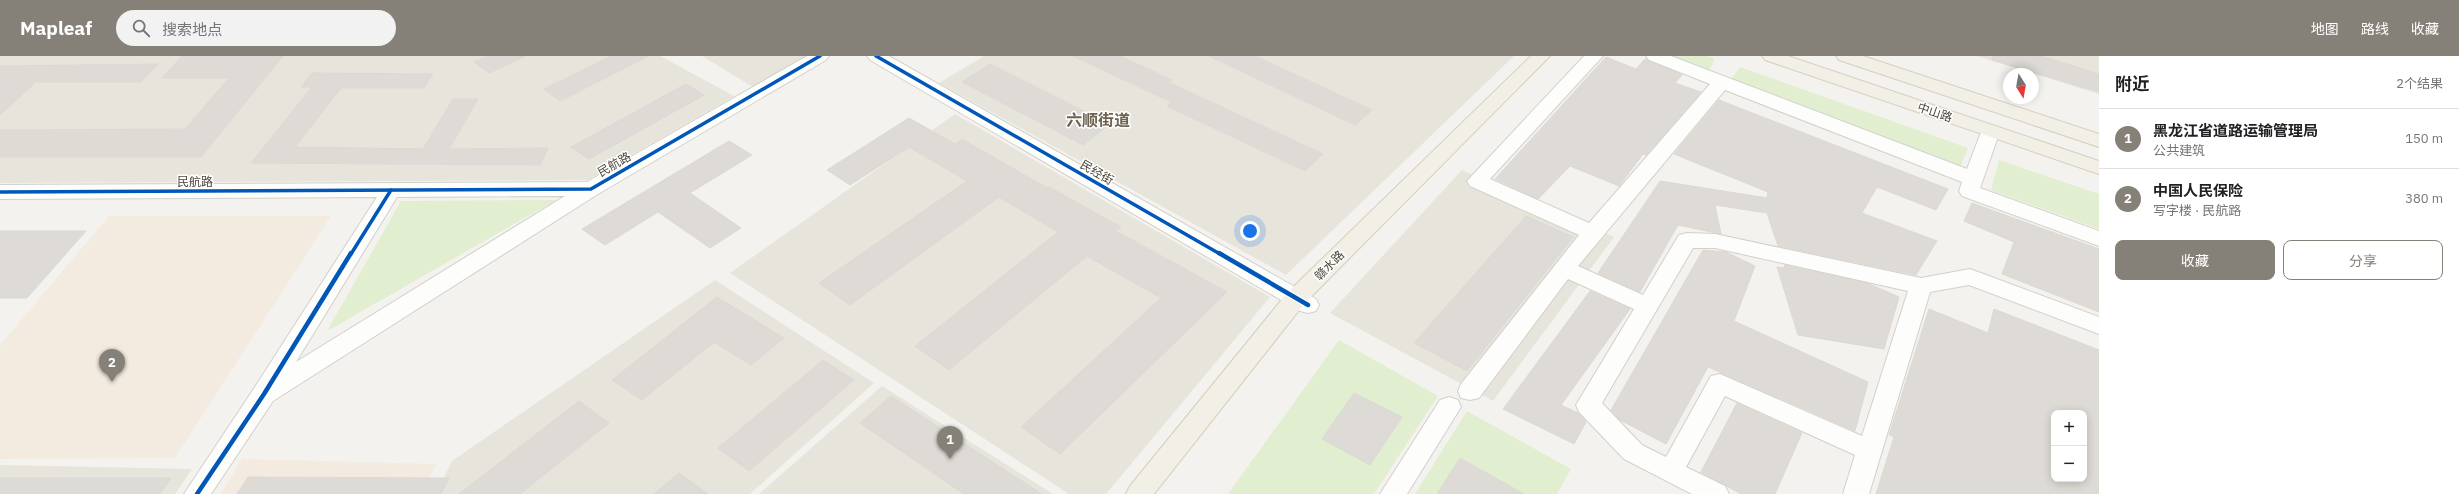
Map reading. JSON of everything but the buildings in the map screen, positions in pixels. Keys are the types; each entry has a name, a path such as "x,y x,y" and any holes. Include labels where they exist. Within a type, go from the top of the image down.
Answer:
{"main road":[{"name":"赣水路","path":"1139,494 1302,302 1541,56"},
{"name":"赣水路","path":"1158,494 1302,302 1557,56"},
{"name":"中山路","path":"1771,56 2099,168"},
{"name":"中山路","path":"1845,56 2099,141"}],"street":[{"name":"民航路","path":"264,394 591,189 820,56"},
{"name":"民经街","path":"876,56 1302,302"},
{"path":"1592,233 1477,181 1594,56"},
{"path":"1655,56 1973,179"},
{"path":"1470,391 1592,233 1722,82"},
{"path":"1990,130 1969,191 2099,238"},
{"name":"民航路","path":"0,192 591,189"},
{"name":"民航路","path":"197,494 264,394 391,190"},
{"path":"1716,494 1633,452 1588,405 1687,240 1715,241 1921,286 1970,276 2099,326"},
{"path":"1565,269 1648,306"},
{"path":"1856,494 1921,286"},
{"path":"1671,471 1720,383 1869,450"},
{"path":"1393,494 1449,407"}],"shaded area":[{"path":"0,56 660,56 734,96 588,180 0,183"},
{"path":"702,56 809,56 753,87"},
{"path":"984,56 1514,56 1286,275 939,83"},
{"path":"1977,56 2099,56 2099,94 2039,75 2039,68 2016,68"},
{"path":"955,114 1270,297 1106,494 1069,494 730,273"},
{"path":"1462,170 1614,237 1493,401 1330,313"},
{"path":"109,216 331,216 175,458 0,459 0,345"},
{"path":"715,280 874,383 750,494 436,494 452,461"},
{"path":"882,386 1053,494 759,494"},
{"path":"242,459 437,464 421,494 221,494"},
{"path":"0,465 192,469 175,494 0,494"}],"green space":[{"path":"1672,56 1707,56 1715,59 1709,70"},
{"path":"1740,67 1968,148 1960,167 1730,81"},
{"path":"1999,160 2099,194 2099,229 1991,190"},
{"path":"556,200 327,331 401,201"},
{"path":"1339,340 1438,396 1374,494 1228,494"},
{"path":"1467,411 1571,469 1557,494 1415,494"}],"cycle path":[{"path":"0,192 591,189 820,56"},
{"path":"876,56 1308,305"},
{"path":"197,494 264,394 391,190"}],"place":[{"name":"中国人民保险","path":"112,382"},
{"name":"黑龙江省道路运输管理局","path":"950,459"}],"district":[{"name":"六顺街道","path":"1098,120"}]}
